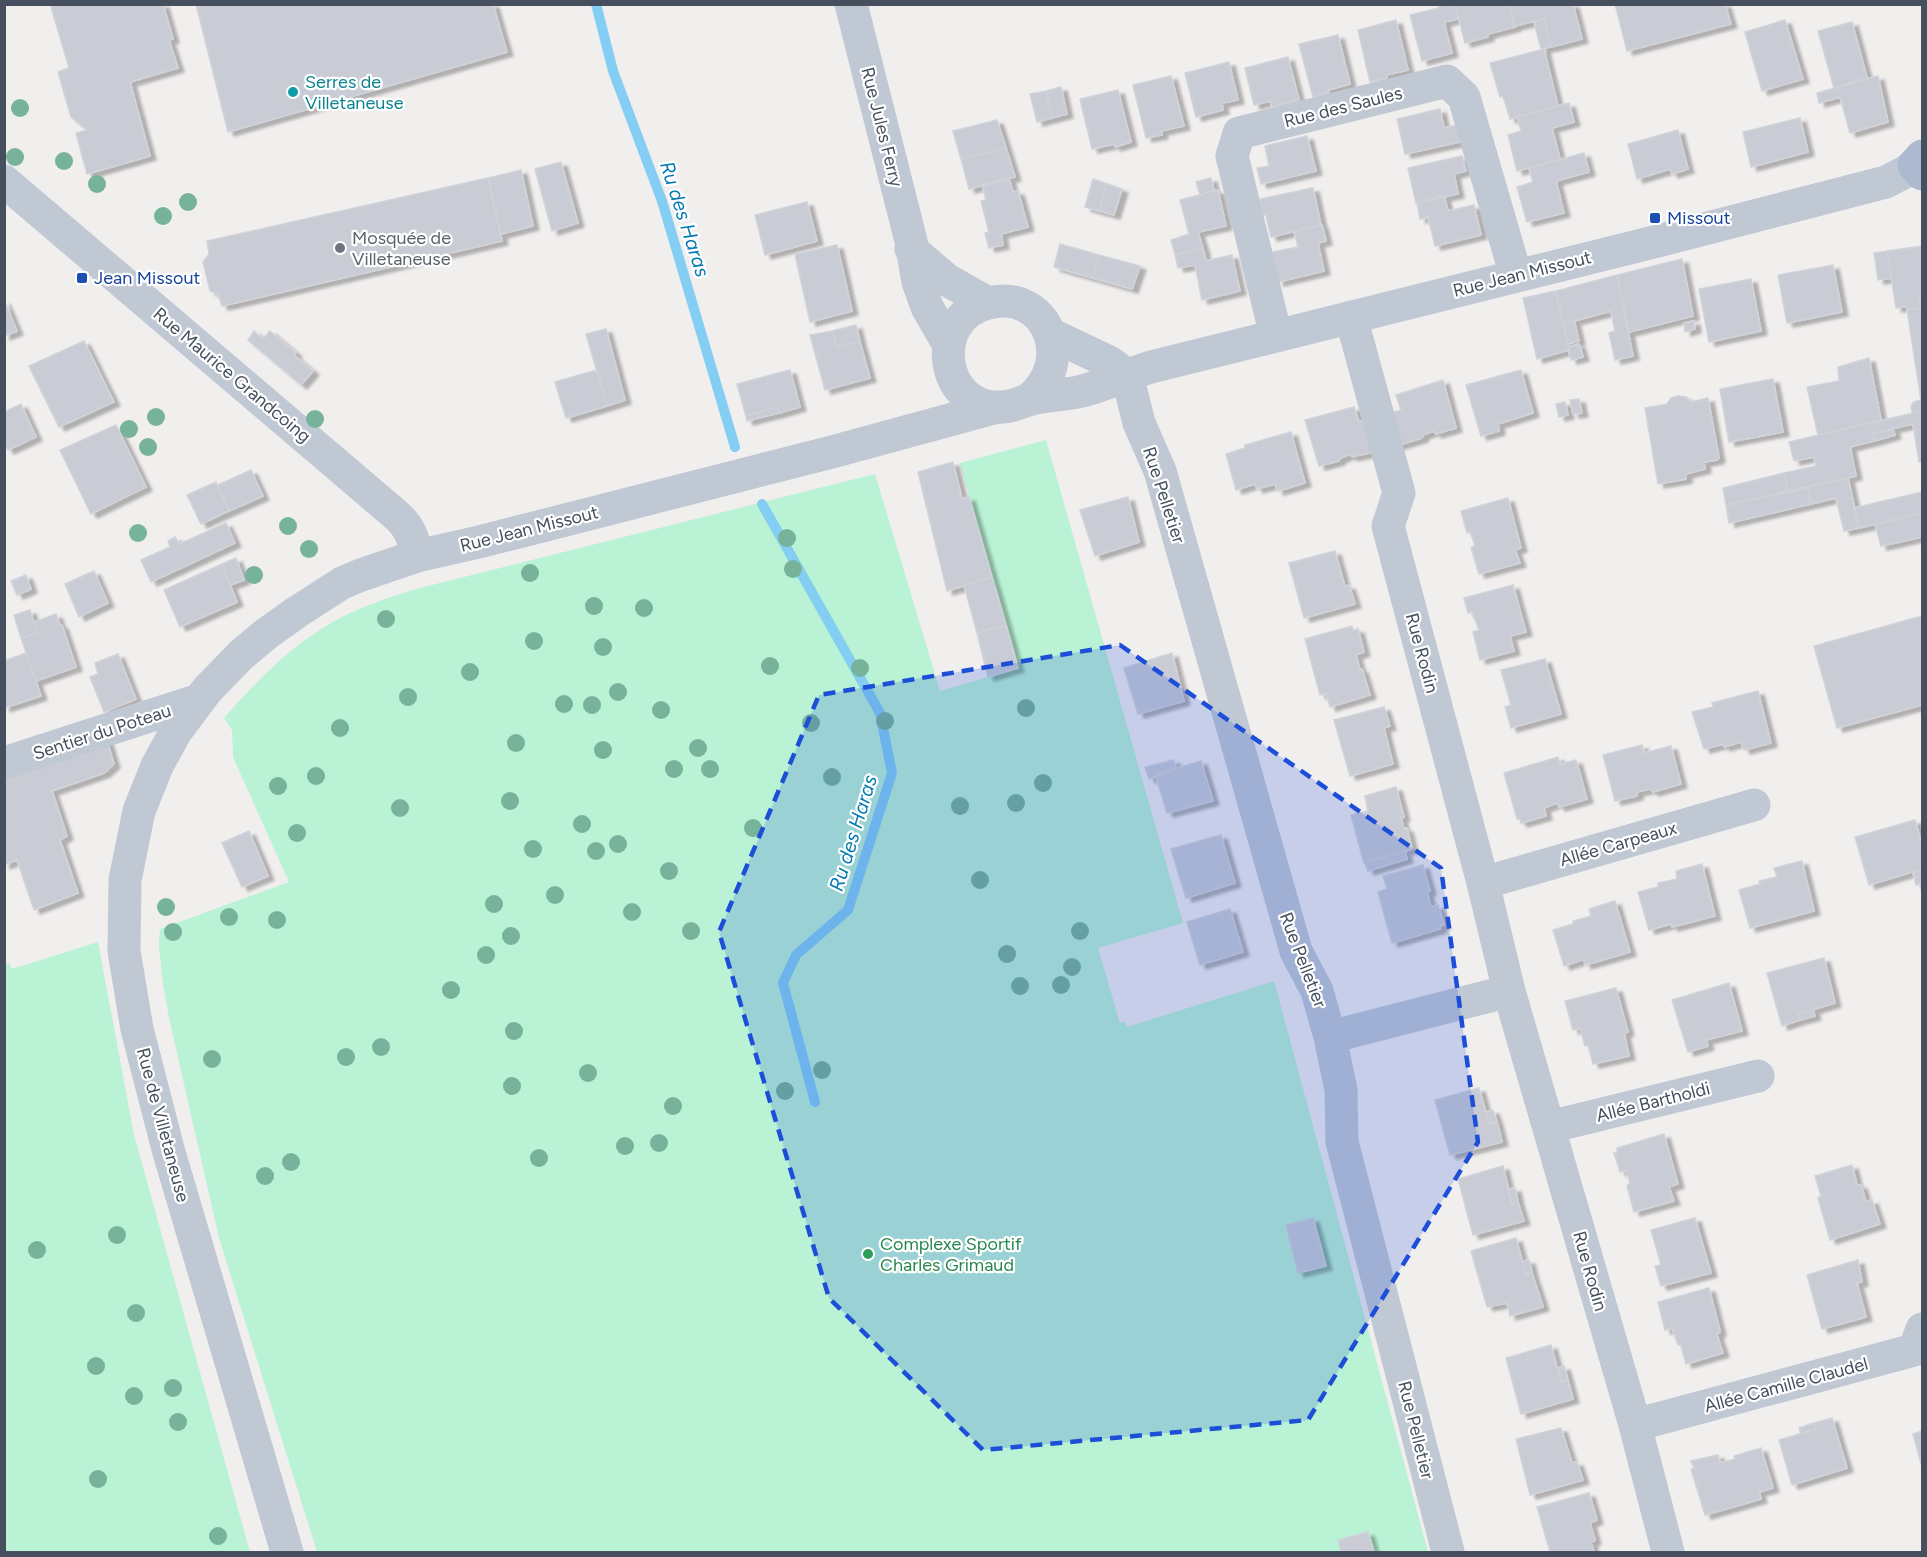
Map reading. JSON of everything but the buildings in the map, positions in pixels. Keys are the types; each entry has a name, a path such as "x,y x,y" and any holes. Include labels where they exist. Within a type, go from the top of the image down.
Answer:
{"street":[{"name":"Rue Jules Ferry","path":"851,4 923,296 949,345"},
{"name":"Rue des Saules","path":"1275,336 1232,156 1239,133 1447,81 1464,97 1515,276"},
{"name":"Rue Jean Missout","path":"1028,400 1081,391 1127,375 1275,336 1886,182 1920,165"},
{"name":"Rue Maurice Grandcoing","path":"4,181 407,524 414,539 417,556"},
{"path":"911,249 947,280 988,303"},
{"path":"1009,302 1022,305 1039,317 1050,334 1053,353 1051,371 1046,382 1028,400 1016,405 997,407 975,401 957,385 952,375 949,345 953,333 960,320 970,311 988,303 1009,302"},
{"name":"Rue Rodin","path":"1351,317 1399,493 1388,526 1483,883 1509,991 1635,1425 1668,1552"},
{"path":"1050,334 1109,362 1127,375"},
{"name":"Rue Pelletier","path":"1127,375 1140,423 1160,471 1296,951 1317,991 1330,1037 1341,1090 1342,1142 1448,1552"},
{"name":"Rue Jean Missout","path":"898,434 957,385"},
{"name":"Rue Jean Missout","path":"199,700 242,655 266,634 342,583 361,575 417,556 832,452 997,407"},
{"name":"Sentier du Poteau","path":"4,763 199,700"},
{"name":"Rue de Villetaneuse","path":"199,700 175,733 157,766 139,811 126,880 124,951 137,1029 168,1149 287,1552"},
{"name":"Allée Carpeaux","path":"1483,883 1754,806"},
{"path":"1330,1037 1509,991"},
{"name":"Allée Bartholdi","path":"1549,1127 1758,1076"},
{"name":"Allée Camille Claudel","path":"1635,1425 1914,1350 1923,1329"}],"highlighted area":[{"path":"1120,645 1441,868 1478,1142 1308,1420 983,1450 829,1298 719,932 819,695"}],"green space":[{"path":"1046,440 1183,923 1098,948 1120,1023 1125,1022 1127,1027 1274,981 1428,1552 317,1552 219,1238 162,978 160,929 289,882 233,757 232,730 224,718 260,679 301,643 331,623 372,604 416,589 875,474 940,691 1018,668 960,463"},
{"path":"98,942 134,1135 250,1552 5,1552 5,964 9,963 12,969"}],"waterway":[{"name":"Ru des Haras","path":"596,4 613,71 662,201 735,447"},
{"name":"Ru des Haras","path":"762,504 880,713 892,773 848,910 796,955 783,983 815,1102"}],"place":[{"name":"Serres de Villetaneuse","path":"293,92"},
{"name":"Missout","path":"1655,218"},
{"name":"Mosquée de Villetaneuse","path":"340,248"},
{"name":"Jean Missout","path":"82,278"},
{"name":"Complexe Sportif Charles Grimaud","path":"868,1254"}]}
